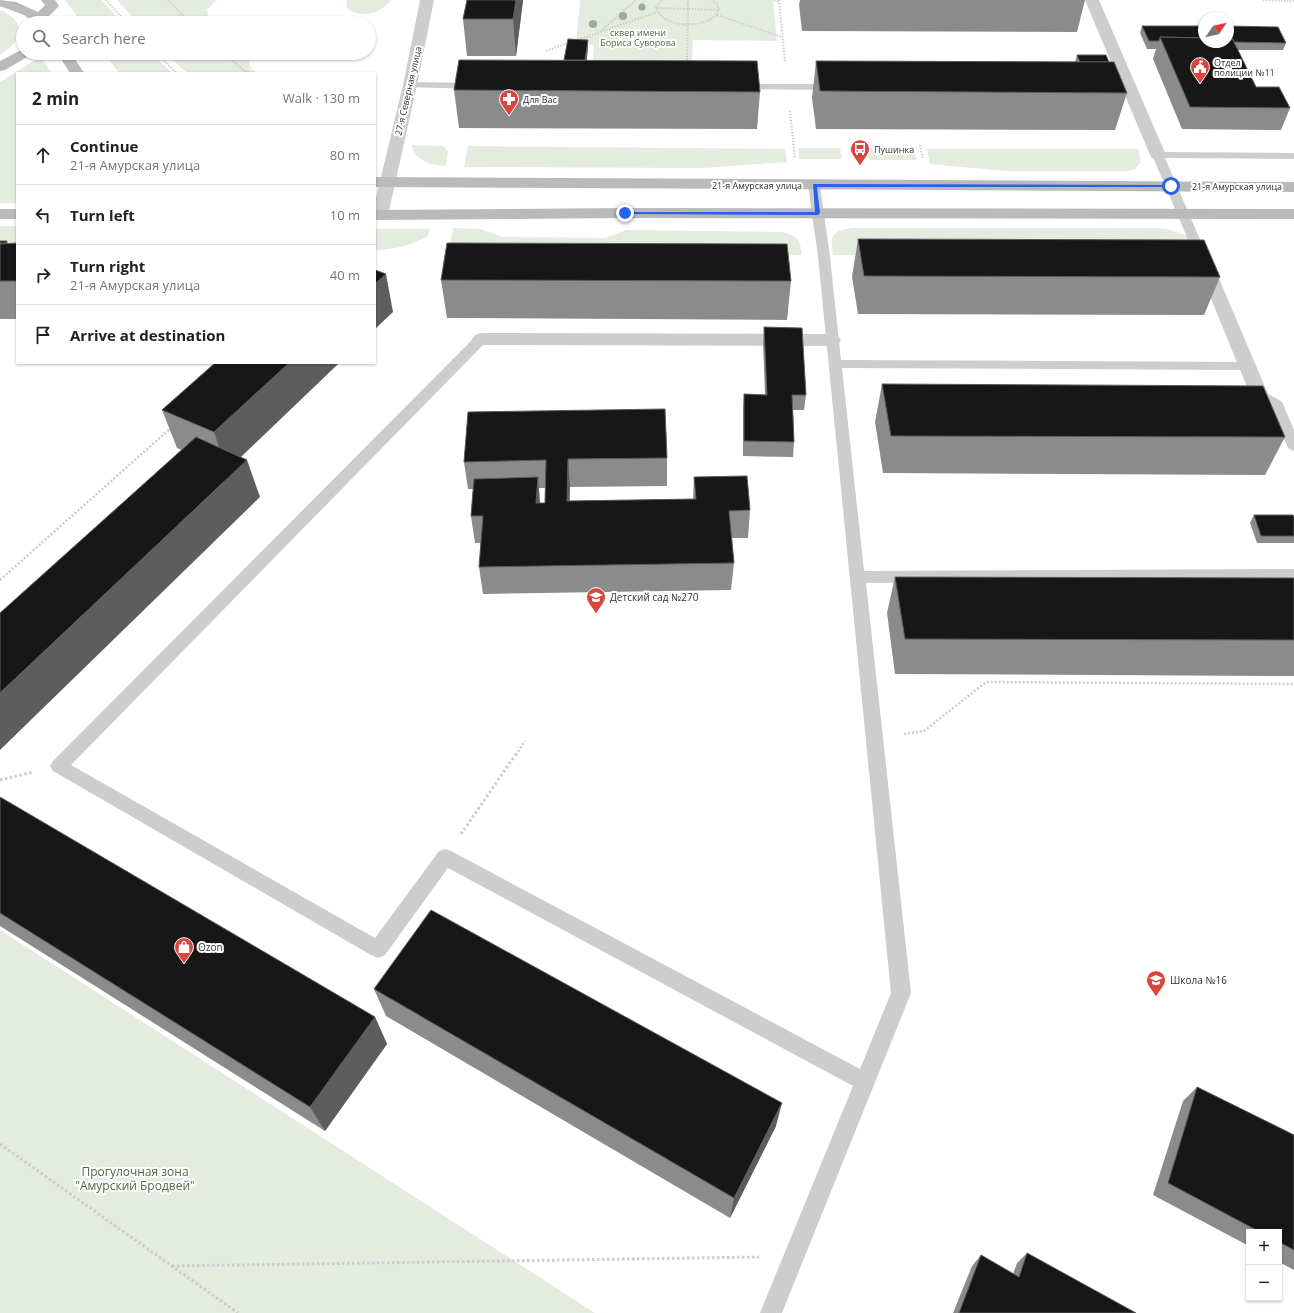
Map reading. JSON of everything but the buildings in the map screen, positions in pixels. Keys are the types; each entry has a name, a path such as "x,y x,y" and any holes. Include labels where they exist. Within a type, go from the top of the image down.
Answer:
{"main road":[{"path":"44,16 52,6 48,0"},
{"path":"0,2 14,6 33,16"},
{"path":"0,67 16,58"},
{"path":"69,60 76,72"},
{"name":"21-я Амурская улица","path":"381,183 1294,187"},
{"path":"377,215 818,213 1294,214"},
{"path":"0,214 16,214"}],"street":[{"name":"27-я Северная улица","path":"377,215 381,183 410,85 427,0"},
{"path":"1092,0 1126,89 1158,155"},
{"path":"1202,258 1259,394"},
{"path":"481,338 832,340"}],"lane":[{"path":"410,85 489,86"},
{"path":"725,87 843,88"},
{"path":"1202,258 1158,155 1294,156"},
{"path":"771,1313 901,993 832,340 814,185"},
{"path":"481,338 59,766 378,949 446,857 865,1082"},
{"path":"834,364 1247,366"},
{"path":"1259,394 1276,404 1294,446"},
{"path":"857,577 1294,575"}],"path":[{"path":"106,0 121,16"},
{"path":"168,0 183,16"},
{"path":"599,32 636,0"},
{"path":"662,0 656,8 661,17 668,21 687,25 705,22 717,15 719,10 717,4 712,0"},
{"path":"687,64 688,0"},
{"path":"774,0 779,1 795,161"},
{"path":"1263,0 1294,0"},
{"path":"656,8 719,10"},
{"path":"546,51 657,12"},
{"path":"717,15 783,38"},
{"path":"163,60 176,72"},
{"path":"232,60 243,70 248,72"},
{"path":"920,145 924,162"},
{"path":"0,580 172,426"},
{"path":"874,737 924,731 986,682 1294,684"},
{"path":"446,857 524,741"},
{"path":"0,780 59,766"},
{"path":"0,1144 238,1313"},
{"path":"172,1266 794,1256"}],"green space":[{"path":"65,0 101,0 116,16 77,16"},
{"path":"117,0 216,0 207,10 209,16 132,16"},
{"path":"347,0 391,0 382,9 376,12 363,14 351,11 346,7"},
{"name":"сквер имени Бориса Суворова","path":"580,0 773,0 777,41 693,40 691,76 591,75 594,45 576,45"},
{"path":"0,10 15,20 16,40 8,50 0,55"},
{"path":"35,60 42,60 51,72 16,72"},
{"path":"109,60 158,60 171,72 118,72"},
{"path":"174,60 249,60 251,69 257,72 187,72 182,69"},
{"path":"16,72 16,203 0,203 0,82"},
{"path":"412,145 443,146 448,151 446,166 435,165 424,161 416,155"},
{"path":"468,146 785,149 787,162 703,168 464,167"},
{"path":"798,148 840,148 842,159 799,159"},
{"path":"867,148 914,148 917,160 869,160"},
{"path":"927,149 1138,149 1141,162 1135,169 1128,171 1006,171 930,164"},
{"path":"0,226 16,226 16,246 0,246"},
{"path":"453,228 480,229 503,237 605,238 626,230 781,232 794,236 799,241 802,255 449,253"},
{"path":"852,228 1156,228 1171,230 1187,236 1195,257 833,255 832,239 836,233"},
{"path":"376,229 430,229 428,236 416,242 388,249 376,250"},
{"name":"Прогулочная зона \"Амурский Бродвей\"","path":"0,930 595,1313 0,1313"}],"place":[{"name":"Отдел полиции №11","path":"1200,84"},
{"name":"Для Вас","path":"509,116"},
{"name":"Пушинка","path":"860,166"},
{"name":"Детский сад №270","path":"596,614"},
{"name":"Ozon","path":"184,964"},
{"name":"Школа №16","path":"1156,997"}],"route":[{"path":"625,213 818,213 814,185 1171,186"}]}
